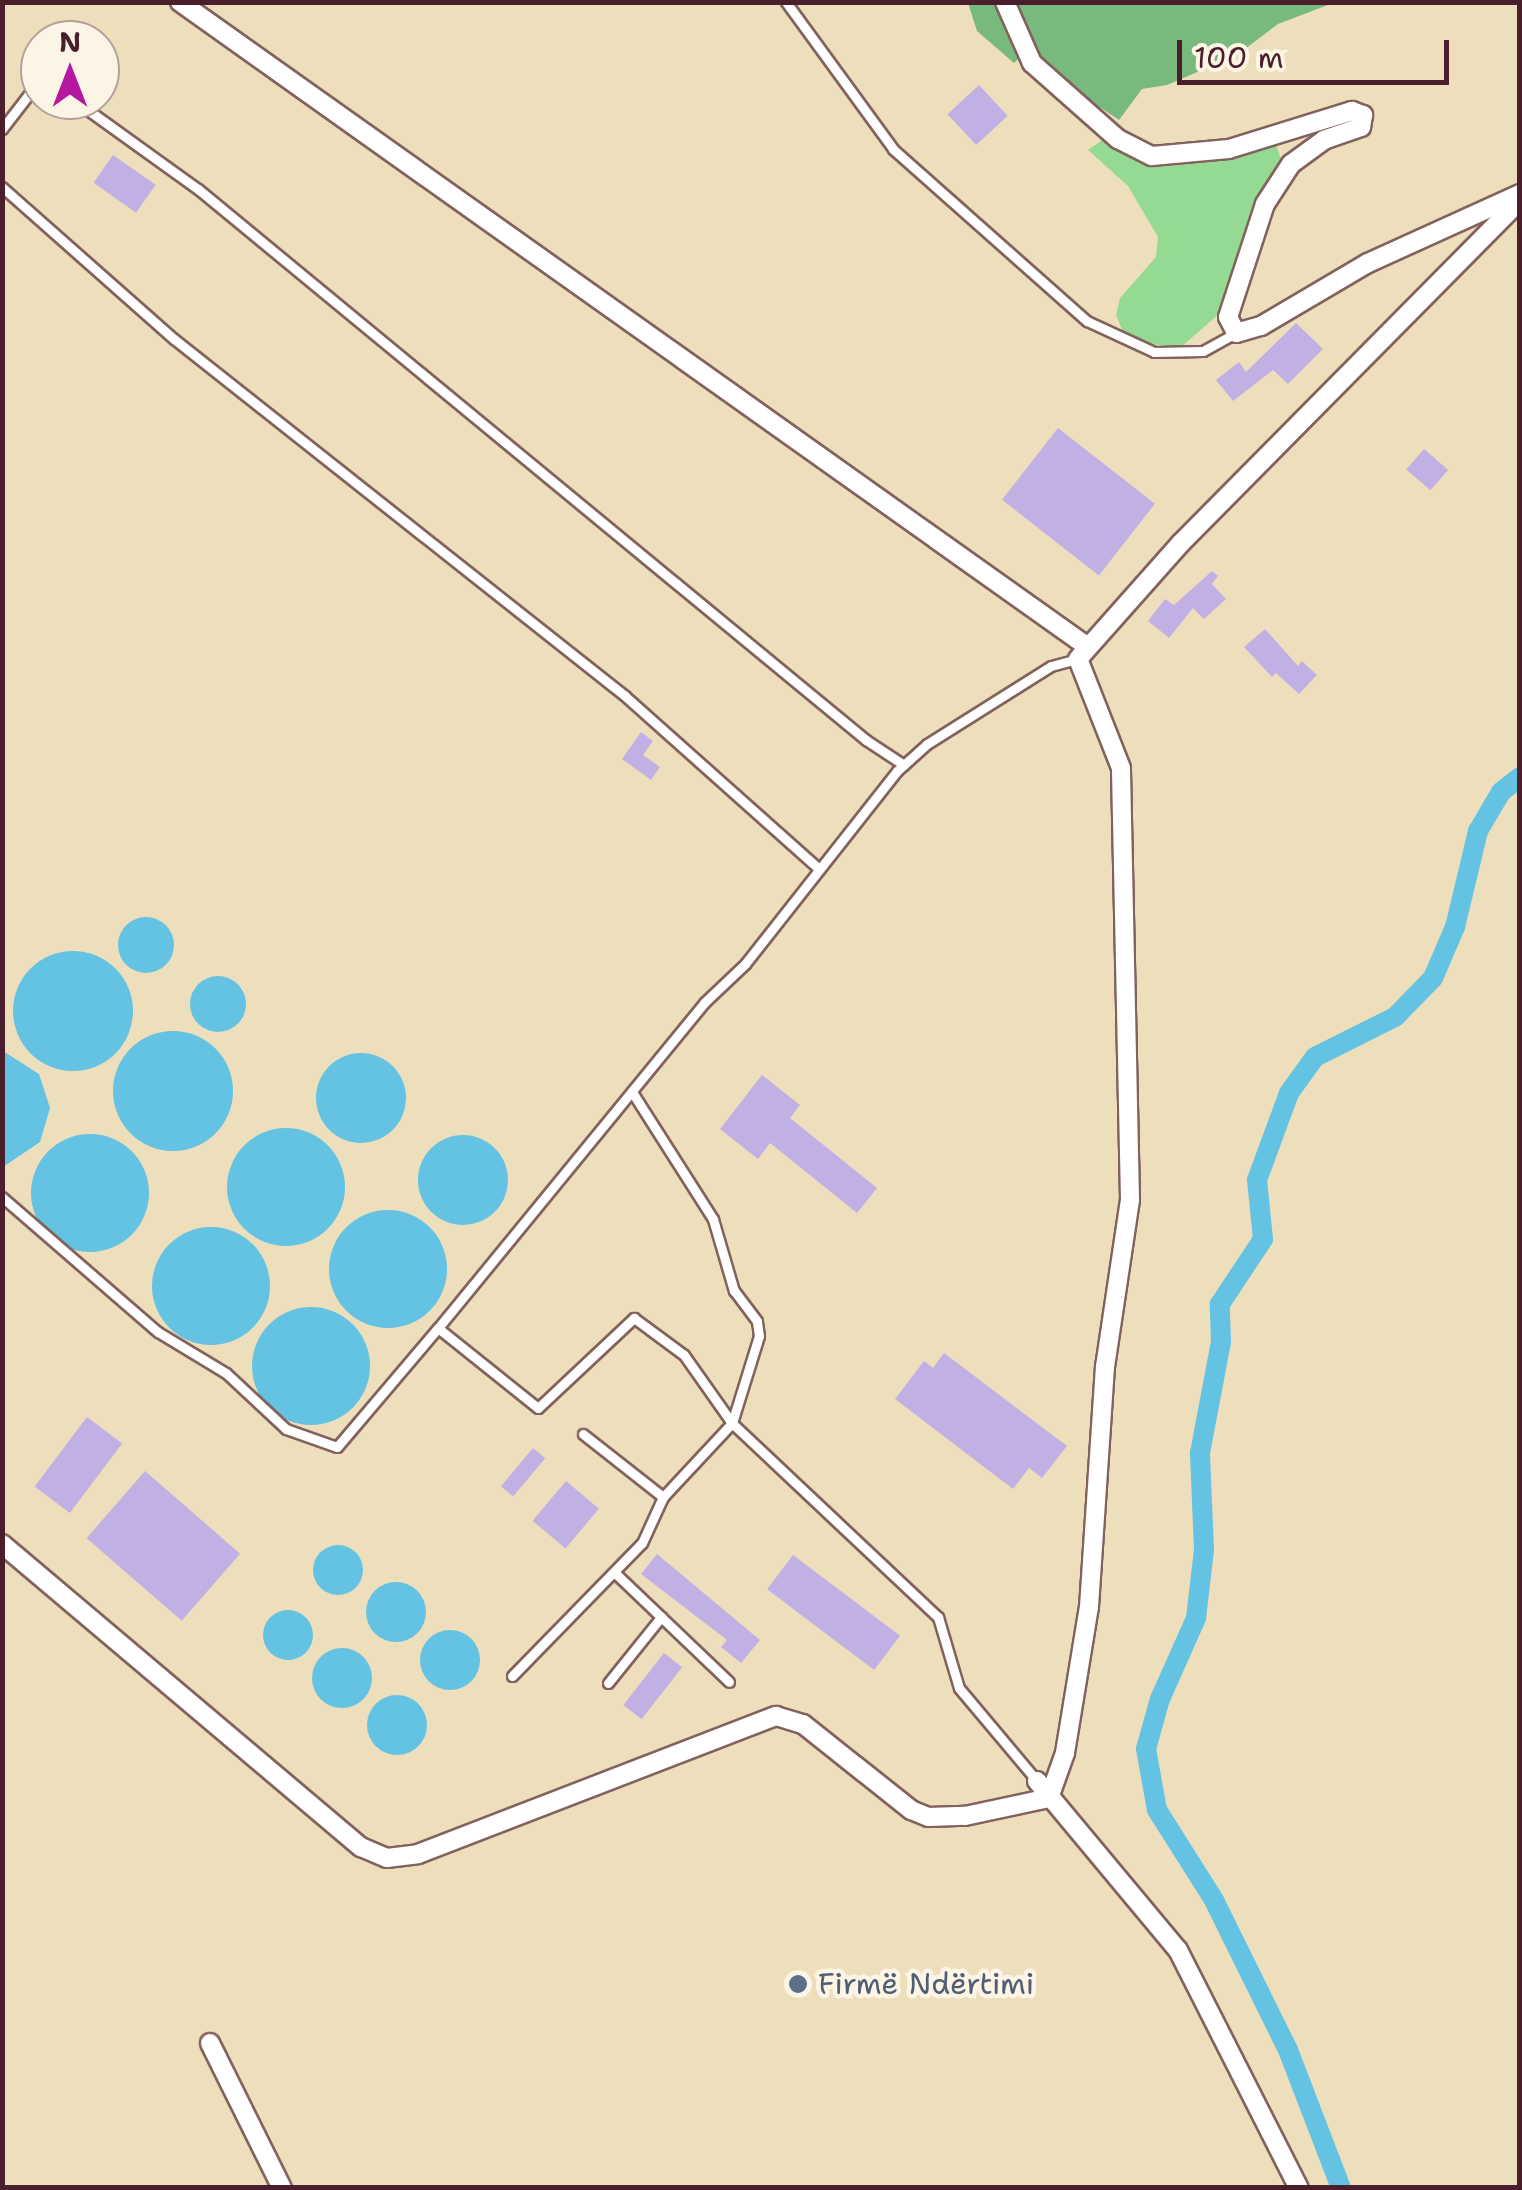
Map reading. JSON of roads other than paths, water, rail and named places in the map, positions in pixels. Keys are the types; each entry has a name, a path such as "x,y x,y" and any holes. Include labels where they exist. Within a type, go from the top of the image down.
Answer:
{"street":[{"path":"180,2 1081,652 1121,768 1130,1200 1105,1366 1089,1608 1066,1752 1049,1798"},
{"path":"1005,2 1032,63 1118,139 1152,156 1229,149 1352,112 1363,115 1361,128 1324,140 1290,164 1264,204 1228,317 1236,333 1261,326 1368,263 1520,197"},
{"path":"1081,652 1520,197"},
{"path":"2,1544 360,1846 388,1858 418,1854 776,1716 803,1724 911,1810 928,1816 966,1816 1049,1798"},
{"path":"1037,1781 1178,1950 1299,2188"},
{"path":"210,2043 282,2188"}],"lane":[{"path":"786,2 894,150 1087,321 1154,352 1203,352 1236,333"},
{"path":"2,129 20,106"},
{"path":"102,120 198,190 866,740 904,764"},
{"path":"2,188 174,339 626,696 818,868"},
{"path":"2,1197 158,1332 226,1373 286,1429 336,1447 904,764 1051,666 1081,652"},
{"path":"512,1676 642,1544 662,1496 732,1423 758,1321 734,1291 714,1220 632,1092"},
{"path":"438,1328 538,1408 634,1318 684,1356 732,1423 938,1617 959,1688 1037,1781"},
{"path":"583,1434 662,1496"},
{"path":"614,1572 729,1682"},
{"path":"608,1683 661,1617"}],"water":[{"path":"146,917 166,925 174,945 166,965 146,973 126,965 118,945 126,925"},
{"path":"73,951 96,955 116,968 129,988 133,1011 129,1034 116,1054 96,1067 73,1071 50,1067 30,1054 17,1034 13,1011 17,988 30,968 50,955"},
{"path":"218,976 238,984 246,1004 238,1024 218,1032 198,1024 190,1004 198,984"},
{"path":"173,1031 196,1036 215,1049 228,1068 233,1091 228,1114 215,1133 196,1146 173,1151 150,1146 131,1133 118,1114 113,1091 118,1068 131,1049 150,1036"},
{"path":"3,1051 39,1074 50,1108 40,1142 3,1167"},
{"path":"361,1053 393,1066 406,1098 393,1130 361,1143 329,1130 316,1098 329,1066"},
{"path":"286,1128 309,1133 328,1145 340,1164 345,1187 340,1210 328,1229 309,1241 286,1246 263,1241 244,1229 232,1210 227,1187 232,1164 244,1145 263,1133"},
{"path":"90,1134 113,1139 132,1151 144,1170 149,1193 144,1216 132,1235 113,1247 90,1252 67,1247 48,1235 36,1216 31,1193 36,1170 48,1151 67,1139"},
{"path":"463,1135 495,1148 508,1180 495,1212 463,1225 431,1212 418,1180 431,1148"},
{"path":"388,1210 411,1215 430,1227 442,1246 447,1269 442,1292 430,1311 411,1323 388,1328 365,1323 346,1311 334,1292 329,1269 334,1246 346,1227 365,1215"},
{"path":"211,1227 234,1232 253,1244 265,1263 270,1286 265,1309 253,1328 234,1340 211,1345 188,1340 169,1328 157,1309 152,1286 157,1263 169,1244 188,1232"},
{"path":"311,1307 334,1312 353,1324 365,1343 370,1366 365,1389 353,1408 334,1420 311,1425 288,1420 269,1408 257,1389 252,1366 257,1343 269,1324 288,1312"},
{"path":"338,1545 355,1553 363,1570 355,1587 338,1595 321,1587 313,1570 321,1553"},
{"path":"396,1582 417,1591 426,1612 417,1633 396,1642 375,1633 366,1612 375,1591"},
{"path":"288,1610 305,1618 313,1635 305,1652 288,1660 271,1652 263,1635 271,1618"},
{"path":"450,1630 471,1639 480,1660 471,1681 450,1690 429,1681 420,1660 429,1639"},
{"path":"342,1648 363,1657 372,1678 363,1699 342,1708 321,1699 312,1678 321,1657"},
{"path":"397,1695 418,1704 427,1725 418,1746 397,1755 376,1746 367,1725 376,1704"}],"waterway":[{"path":"1341,2188 1288,2050 1214,1900 1157,1810 1146,1749 1160,1699 1196,1618 1204,1550 1200,1453 1221,1342 1220,1304 1263,1239 1257,1180 1289,1093 1315,1057 1395,1017 1433,978 1455,927 1478,831 1501,792 1520,777"}],"place":[{"name":"Firmë Ndërtimi","path":"798,1984"}]}
